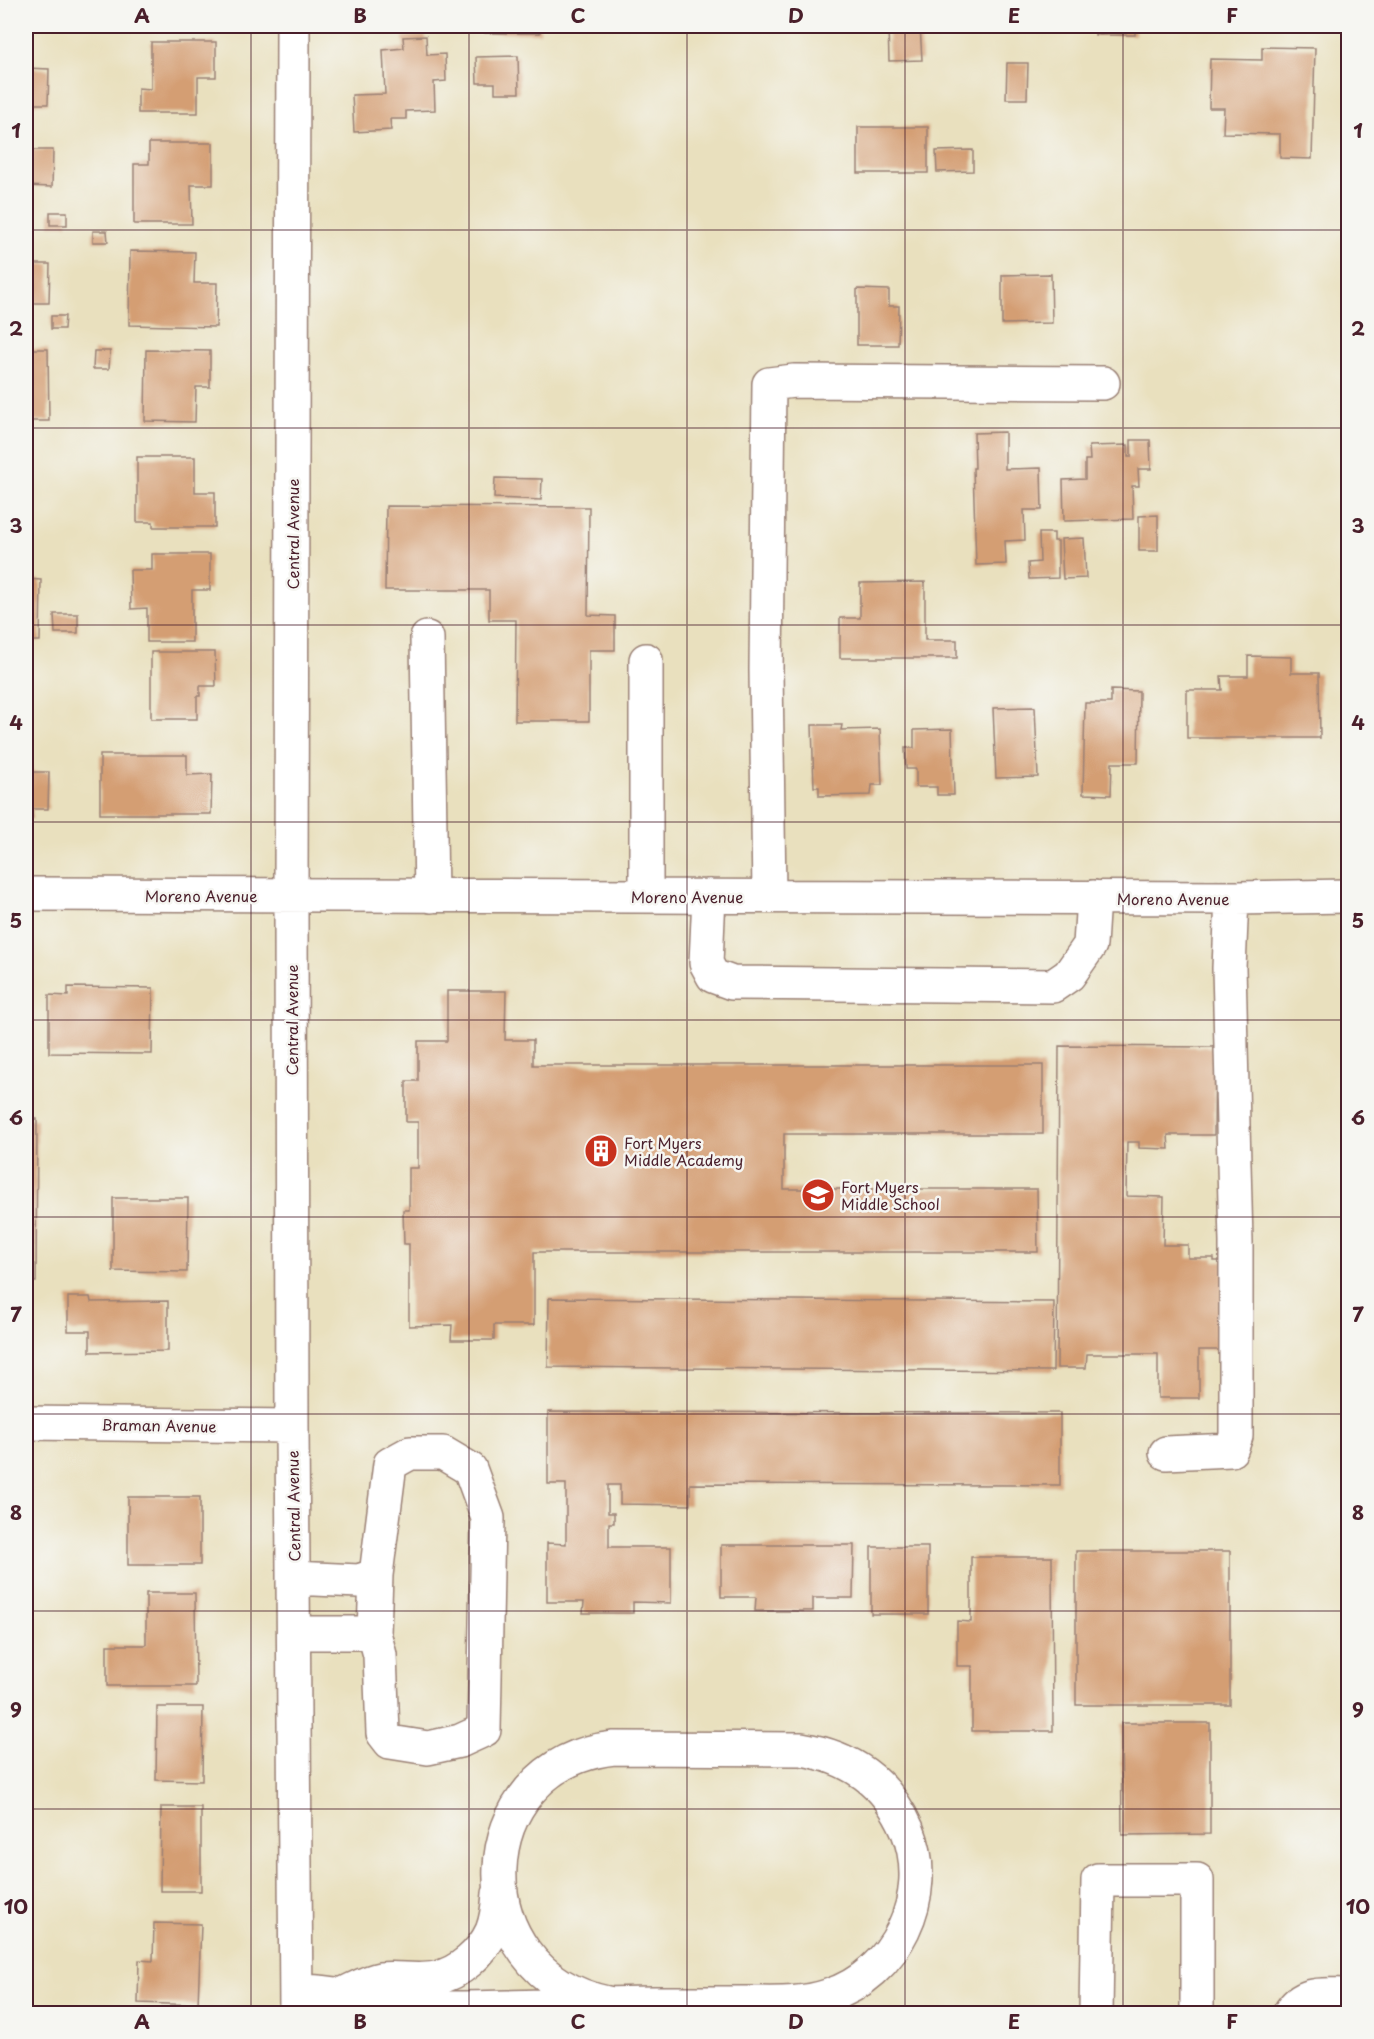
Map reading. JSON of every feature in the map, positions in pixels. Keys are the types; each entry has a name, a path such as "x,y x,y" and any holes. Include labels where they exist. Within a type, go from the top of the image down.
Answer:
{"street":[{"name":"Central Avenue","path":"293,26 291,896 296,2002"},
{"path":"769,895 766,670 769,384 794,381 1103,383"},
{"path":"428,638 430,896"},
{"path":"646,660 646,896"},
{"name":"Moreno Avenue","path":"26,894 1232,898 1348,896"},
{"path":"709,896 706,963 713,976 732,983 1053,986 1069,975 1090,945 1093,897"},
{"path":"1166,1453 1231,1450 1236,1436 1236,1242 1229,968 1232,898"},
{"name":"Braman Avenue","path":"26,1424 292,1426"},
{"path":"410,1453 443,1453 470,1469 488,1518 484,1730 460,1742 428,1748 390,1742 383,1733 380,1655 374,1633 376,1575 390,1464 410,1453"},
{"path":"293,1578 359,1581 376,1575"},
{"path":"294,1633 374,1633"},
{"path":"296,2002 341,1995 378,1979 428,1979 446,1976 457,1970 477,1952 492,1931 500,1889 500,1851 511,1821 521,1803 536,1785 555,1770 576,1757 601,1749 779,1748 819,1752 859,1769 884,1791 899,1811 910,1838 915,1863 915,1889 906,1925 894,1947 879,1966 861,1980 829,1996 792,2003 607,2003 476,2009 378,2008 341,1995"},
{"path":"1096,2013 1098,1880 1197,1880 1197,2013"},
{"path":"500,1889 509,1925 517,1940 540,1968 572,1992 607,2003"},
{"path":"1289,2013 1300,1999 1317,1995 1348,1995"}],"building":[{"path":"485,26 540,26 540,33 485,33"},
{"path":"888,26 920,26 922,60 889,61"},
{"path":"1095,26 1135,26 1135,35 1095,35"},
{"path":"426,36 427,55 445,54 446,81 434,82 435,110 406,111 406,119 390,119 391,130 354,132 352,95 385,94 383,50 404,48 403,37"},
{"path":"151,42 216,42 216,77 198,77 198,113 138,113 138,88 151,89"},
{"path":"1262,47 1315,48 1312,159 1280,158 1280,134 1223,133 1224,108 1209,108 1210,59 1262,60"},
{"path":"518,56 519,93 495,93 495,83 477,83 476,57"},
{"path":"1007,63 1028,63 1027,99 1006,99"},
{"path":"26,68 49,69 48,104 26,104"},
{"path":"858,127 928,127 928,173 858,173"},
{"path":"149,143 213,143 213,185 191,185 192,224 134,224 134,164 149,164"},
{"path":"26,150 53,150 52,187 26,186"},
{"path":"973,150 973,171 937,172 936,151"},
{"path":"50,212 67,212 67,225 50,225"},
{"path":"93,231 107,231 108,242 93,242"},
{"path":"130,251 195,252 194,283 217,283 216,327 129,325"},
{"path":"26,264 50,264 49,303 29,303 28,325 26,325"},
{"path":"1051,274 1052,323 1002,324 1002,275"},
{"path":"857,289 889,290 889,306 899,306 898,345 857,345"},
{"path":"51,316 65,316 64,329 51,329"},
{"path":"26,349 48,349 49,421 26,421"},
{"path":"146,350 210,351 210,387 196,387 195,422 145,421"},
{"path":"94,351 110,351 109,369 93,369"},
{"path":"1005,432 1005,469 1041,468 1042,510 1024,510 1025,540 1005,541 1006,564 976,565 974,433"},
{"path":"1131,440 1150,440 1151,469 1138,469 1139,486 1132,486 1133,519 1064,521 1063,480 1085,479 1085,460 1090,460 1089,446 1128,445 1128,457 1131,457"},
{"path":"137,457 195,457 195,492 215,492 215,527 153,527 153,522 137,522"},
{"path":"495,478 542,479 541,500 494,498"},
{"path":"386,506 589,507 588,615 615,616 615,650 589,650 589,721 515,721 516,620 489,620 489,590 385,590"},
{"path":"1158,515 1158,551 1139,551 1139,516"},
{"path":"1039,533 1054,533 1054,541 1058,541 1058,578 1029,579 1028,563 1040,562"},
{"path":"1084,538 1086,578 1063,579 1061,539"},
{"path":"152,554 210,554 210,590 192,590 192,642 147,642 147,608 131,609 130,570 152,570"},
{"path":"26,579 41,580 40,641 26,641"},
{"path":"925,582 925,640 957,640 957,658 840,658 840,618 860,618 860,583"},
{"path":"54,614 78,614 78,633 55,633"},
{"path":"151,652 215,652 216,686 200,686 200,696 197,696 197,719 151,719"},
{"path":"1248,656 1291,657 1291,673 1319,673 1320,738 1187,738 1187,690 1222,690 1221,676 1248,676"},
{"path":"1111,690 1139,691 1138,763 1112,763 1111,795 1083,794 1085,703 1111,703"},
{"path":"1035,707 1038,777 996,778 993,708"},
{"path":"812,725 842,725 841,730 880,729 882,785 872,785 871,795 819,796 819,787 814,787"},
{"path":"952,729 954,795 937,795 937,787 916,787 916,769 906,769 905,748 914,748 914,730"},
{"path":"26,755 32,755 32,772 49,772 48,809 32,809 32,819 26,819"},
{"path":"100,755 187,755 187,775 212,774 211,814 100,814"},
{"path":"68,987 153,988 152,1054 49,1053 49,995 68,996"},
{"name":"Fort Myers Middle Academy","path":"447,991 506,991 505,1040 533,1040 533,1065 1043,1065 1043,1134 784,1134 784,1189 1037,1189 1038,1252 534,1252 534,1325 494,1325 494,1340 451,1340 452,1325 409,1326 409,1244 404,1244 403,1210 409,1210 409,1168 418,1168 418,1122 406,1122 406,1081 418,1081 418,1041 447,1041"},
{"path":"1059,1046 1215,1047 1214,1135 1168,1135 1169,1149 1139,1148 1139,1142 1127,1142 1126,1196 1164,1197 1163,1245 1188,1245 1188,1258 1214,1258 1214,1261 1228,1261 1228,1350 1199,1350 1199,1398 1158,1398 1158,1354 1087,1354 1086,1368 1057,1368"},
{"path":"26,1119 37,1119 36,1282 26,1282"},
{"path":"113,1198 188,1198 187,1272 113,1271"},
{"path":"68,1297 90,1297 91,1302 168,1301 168,1351 90,1352 90,1331 68,1331"},
{"path":"549,1298 1054,1302 1053,1371 548,1367"},
{"path":"548,1412 1060,1413 1060,1485 690,1484 690,1505 620,1504 620,1485 608,1485 608,1513 614,1513 614,1523 609,1523 609,1547 671,1547 671,1603 633,1602 633,1613 583,1613 584,1602 547,1602 547,1543 566,1544 566,1484 548,1484"},
{"path":"128,1497 200,1497 200,1565 128,1565"},
{"path":"721,1545 854,1545 853,1598 813,1598 813,1611 755,1611 756,1597 721,1597"},
{"path":"871,1547 928,1547 928,1614 871,1614"},
{"path":"1076,1551 1230,1551 1230,1705 1076,1705"},
{"path":"971,1557 1052,1557 1053,1731 972,1731 972,1666 957,1666 957,1621 971,1622"},
{"path":"146,1593 195,1593 196,1686 107,1686 107,1645 146,1645"},
{"path":"157,1707 203,1707 202,1781 156,1780"},
{"path":"1121,1723 1210,1723 1210,1834 1122,1835"},
{"path":"161,1807 201,1807 201,1891 160,1891"},
{"path":"154,1923 201,1924 198,2005 138,2003 139,1960 153,1961"}],"place":[{"name":"Fort Myers Middle Academy","path":"601,1151"},
{"name":"Fort Myers Middle School","path":"818,1195"}]}
